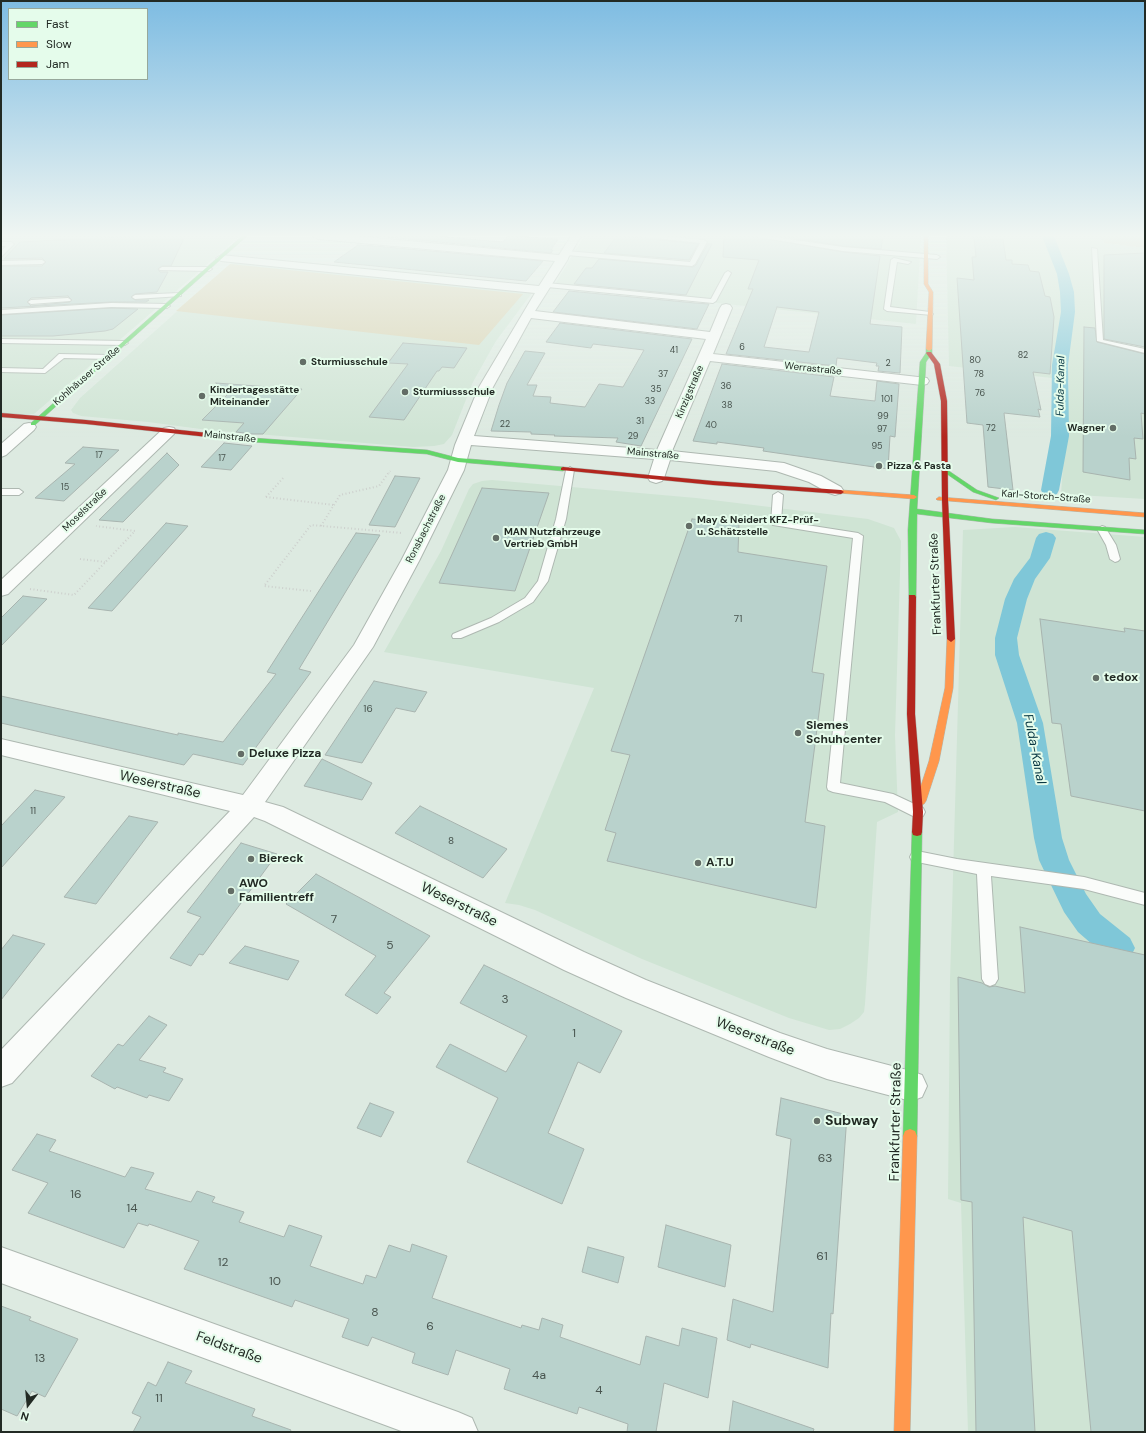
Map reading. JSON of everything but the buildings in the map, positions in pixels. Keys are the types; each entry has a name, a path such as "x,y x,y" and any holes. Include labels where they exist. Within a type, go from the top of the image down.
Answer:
{"main road":[{"name":"Kohlhäuser Straße","path":"31,425 170,303"},
{"name":"Frankfurter Straße","path":"902,1432 918,812 911,714 910,511 922,498 922,381 923,362 929,353 932,303"},
{"name":"Frankfurter Straße","path":"918,812 934,761 949,688 951,650 945,515 946,471 944,401 937,364 929,353"},
{"name":"Mainstraße","path":"1,415 31,425 427,452 458,460"},
{"name":"Mainstraße","path":"120,435 164,435 362,457"},
{"name":"Mainstraße","path":"428,462 458,460 713,483 835,490 922,498"},
{"path":"946,471 974,490 993,497 1036,508"},
{"name":"Mainstraße","path":"713,483 778,495 817,500"},
{"name":"Karl-Storch-Straße","path":"922,498 1036,508 1145,515"},
{"path":"910,511 1145,532"}],"street":[{"name":"Ronsbachstraße","path":"5,1060 249,806 363,647 456,470 458,460 486,387 535,303"},
{"name":"Kinzigstraße","path":"656,478 663,455 726,308"},
{"path":"527,314 714,336"},
{"name":"Werrastraße","path":"705,357 922,381"},
{"name":"Kohlhäuser Straße","path":"1,452 31,425"},
{"name":"Moselstraße","path":"1,590 164,435"},
{"name":"Mainstraße","path":"466,440 628,452 778,466 815,479 835,490"},
{"name":"Weserstraße","path":"1,747 249,806 274,814 567,958 636,989 751,1037 827,1064 911,1086"},
{"name":"Feldstraße","path":"1,1265 458,1432"}],"lane":[{"path":"888,303 887,309 930,314"},
{"path":"1097,303 1100,342 1145,351"},
{"path":"1,312 111,305 167,306"},
{"path":"1,341 125,343"},
{"path":"1,370 45,371 62,356 109,357"},
{"path":"457,636 495,620 529,600 543,581 561,519 570,470"},
{"path":"1,492 20,492"},
{"path":"778,495 776,523 858,536 833,787 888,798 918,812"},
{"path":"1102,529 1112,545 1115,559"},
{"path":"917,857 984,869 1084,882 1145,900"},
{"path":"984,869 990,979"}],"path":[{"path":"322,526 340,495 379,486 391,470"},
{"path":"284,477 266,497 334,505"},
{"path":"311,591 264,586 311,525 407,533"},
{"path":"28,589 74,595 135,531 92,526"},
{"path":"80,559 106,562"}],"shaded area":[{"path":"1,303 163,303 34,414 1,414"},
{"path":"185,303 515,303 479,345 176,311"},
{"name":"Sturmiusschule","path":"186,303 525,303 496,341 473,382 452,435 444,444 413,447 208,430 148,422 81,416 73,413 71,410 80,398"},
{"path":"715,303 917,303 916,324"},
{"path":"948,303 1145,303 1145,499 1061,494 1069,380 949,366"},
{"path":"492,480 696,498 868,519 894,528 901,541 895,735 898,812 877,822 865,1004 864,1012 859,1018 840,1029 829,1030 789,1018 642,959 535,910 519,905 505,903 594,688 384,652 441,551 469,489 473,484"},
{"path":"1015,527 1145,537 1145,1432 968,1432 961,1203 948,1199 950,980 963,530"}],"waterway":[{"name":"Fulda-Kanal","path":"1050,490 1060,436 1060,365 1068,312 1068,303"},
{"name":"Fulda-Kanal","path":"1046,538 1040,558 1025,579 1016,599 1006,638 1007,655 1030,723 1048,838 1054,860 1075,903 1089,923 1119,948"}],"traffic: fast":[{"path":"33,424 170,303"},
{"path":"912,597 912,530 923,362 929,353 929,349"},
{"path":"208,435 253,440 427,452 458,460 563,469"},
{"path":"946,471 975,491 996,498"},
{"path":"913,511 992,521 1145,532"},
{"path":"910,1136 917,832"}],"traffic: slow":[{"path":"929,349 931,303"},
{"path":"841,492 914,497"},
{"path":"939,499 1145,515"},
{"path":"921,801 934,761 949,688 951,639"},
{"path":"902,1432 910,1136"}],"traffic: jam":[{"path":"929,353 937,364 944,401 945,500 951,639"},
{"path":"1,415 86,422 208,435"},
{"path":"563,469 713,483 841,492"},
{"path":"912,597 911,714 918,812 917,832"}],"place":[{"name":"Sturmiusschule","path":"303,362"},
{"name":"Sturmiussschule","path":"405,392"},
{"name":"Kindertagesstätte Miteinander","path":"202,396"},
{"name":"Wagner","path":"1113,428"},
{"name":"Pizza & Pasta","path":"879,466"},
{"name":"May & Neidert KFZ-Prüf- u. Schätzstelle","path":"689,526"},
{"name":"MAN Nutzfahrzeuge Vertrieb GmbH","path":"496,538"},
{"name":"tedox","path":"1096,678"},
{"name":"Siemes Schuhcenter","path":"798,733"},
{"name":"Deluxe Pizza","path":"241,754"},
{"name":"Biereck","path":"251,859"},
{"name":"A.T.U","path":"698,863"},
{"name":"AWO Familientreff","path":"231,891"},
{"name":"Subway","path":"817,1121"}]}
